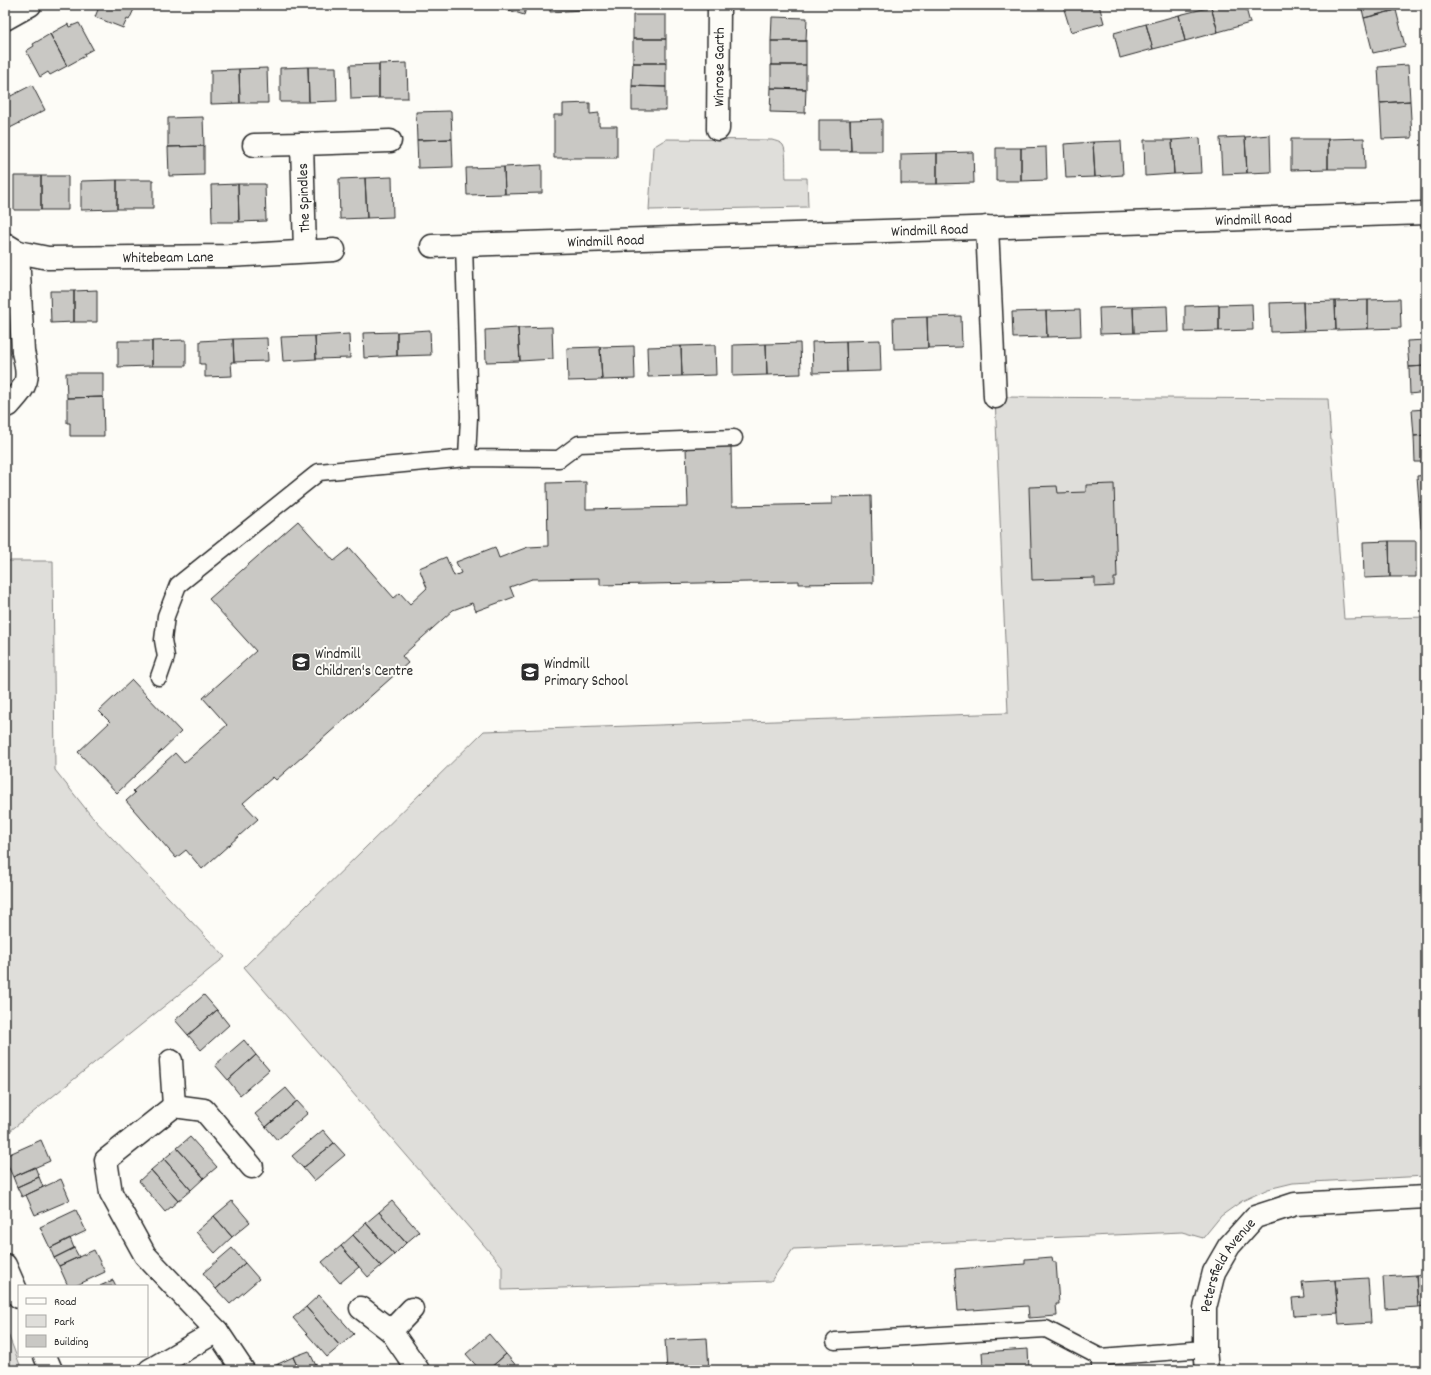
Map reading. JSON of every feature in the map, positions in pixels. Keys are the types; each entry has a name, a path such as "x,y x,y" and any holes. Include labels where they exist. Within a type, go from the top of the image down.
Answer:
{"street":[{"path":"5,19 30,5"},
{"name":"Winrose Garth","path":"718,129 719,5"},
{"name":"The Spindles","path":"254,145 390,142"},
{"name":"The Spindles","path":"302,144 305,251"},
{"name":"Windmill Road","path":"432,246 1426,213"},
{"path":"987,227 995,398"},
{"path":"9,405 22,391 27,379 12,248"},
{"name":"Whitebeam Lane","path":"12,248 48,258 228,256 334,250"},
{"path":"171,1061 174,1106"},
{"path":"243,1370 217,1331 145,1255 111,1193 106,1160 174,1106 204,1110 252,1167"},
{"name":"Petersfield Avenue","path":"1206,1360 1206,1308 1214,1272 1229,1246 1255,1217 1295,1204 1426,1197"},
{"path":"5,1265 18,1295"},
{"path":"361,1308 391,1332 418,1370"},
{"path":"391,1332 412,1309"},
{"path":"150,1370 217,1331"},
{"path":"45,1357 51,1370"}],"lane":[{"path":"464,244 469,417 467,458"},
{"path":"159,676 166,657 163,640 166,616 178,586 319,472 467,458 559,459 579,444 734,438"},
{"path":"835,1341 1046,1329 1100,1364 1206,1360"}],"green space":[{"path":"666,139 772,140 779,142 783,145 785,152 786,178 807,178 808,207 649,210 653,147"},
{"path":"995,397 1328,399 1344,619 1426,617 1426,1176 1293,1183 1268,1189 1242,1201 1221,1216 1203,1238 1182,1232 793,1249 771,1281 502,1290 502,1266 244,967 484,731 1008,713"},
{"path":"5,561 53,561 55,770 93,818 225,957 5,1135"},
{"path":"5,1326 6,1329 22,1370 5,1370"}],"building":[{"path":"136,5 129,20 127,19 123,28 95,17 99,7 96,6"},
{"path":"493,5 527,5 524,15"},
{"path":"550,5 582,5 582,10 550,12"},
{"path":"582,5 614,5 614,8 582,10"},
{"path":"1099,5 1104,23 1071,32 1063,6"},
{"path":"1218,5 1245,5 1250,23 1218,32 1211,7"},
{"path":"1361,5 1395,5 1396,10 1364,18"},
{"path":"1211,7 1218,32 1185,41 1179,15"},
{"path":"1396,10 1405,46 1373,53 1364,18"},
{"path":"633,15 666,15 666,39 633,39"},
{"path":"1179,15 1185,41 1153,49 1146,24"},
{"path":"772,17 807,18 806,41 771,41"},
{"path":"79,23 93,49 84,54 85,56 67,66 50,34 68,24 69,27"},
{"path":"1146,24 1153,49 1120,58 1114,33"},
{"path":"50,34 67,66 50,75 48,72 40,77 26,51 34,46 33,44"},
{"path":"633,39 666,39 666,63 633,63"},
{"path":"771,41 806,41 806,65 771,65"},
{"path":"407,63 408,98 379,98 379,64"},
{"path":"633,63 666,63 666,87 632,86"},
{"path":"379,64 379,98 351,99 350,65"},
{"path":"771,65 806,65 806,89 771,88"},
{"path":"1408,65 1410,101 1380,103 1378,67"},
{"path":"308,67 336,67 337,101 309,102"},
{"path":"308,67 309,102 280,102 280,68"},
{"path":"267,68 268,103 240,103 239,69"},
{"path":"239,69 240,103 211,104 211,70"},
{"path":"32,85 45,110 8,129 5,123 5,99"},
{"path":"632,86 666,87 666,110 632,110"},
{"path":"771,88 806,89 805,113 770,112"},
{"path":"1410,101 1412,138 1382,139 1380,103"},
{"path":"590,103 590,114 599,113 599,126 617,126 617,158 554,158 554,115 563,115 563,104"},
{"path":"451,111 452,139 417,140 416,112"},
{"path":"203,117 204,146 168,147 168,118"},
{"path":"882,119 882,151 851,151 850,120"},
{"path":"819,120 850,120 851,151 819,151"},
{"path":"1270,135 1271,172 1247,173 1245,137"},
{"path":"1245,137 1247,173 1222,174 1220,138"},
{"path":"1200,138 1202,173 1174,174 1172,140"},
{"path":"1364,138 1365,169 1328,169 1328,139"},
{"path":"452,139 453,167 418,168 417,140"},
{"path":"1291,139 1328,139 1328,169 1291,170"},
{"path":"1144,140 1172,140 1174,174 1145,176"},
{"path":"1121,141 1123,175 1095,177 1093,142"},
{"path":"1093,142 1095,177 1066,178 1064,144"},
{"path":"204,146 204,175 169,176 168,147"},
{"path":"1046,147 1047,180 1021,181 1021,148"},
{"path":"996,148 1021,148 1021,181 996,181"},
{"path":"973,152 974,183 937,184 937,153"},
{"path":"937,153 937,184 901,184 901,154"},
{"path":"542,165 542,193 505,194 504,167"},
{"path":"504,167 505,194 467,195 466,168"},
{"path":"14,176 41,176 41,210 14,210"},
{"path":"41,176 68,176 68,210 41,210"},
{"path":"392,177 393,217 367,218 365,178"},
{"path":"365,178 367,218 340,219 339,179"},
{"path":"117,180 153,180 153,209 117,209"},
{"path":"117,180 117,209 81,210 81,181"},
{"path":"238,184 239,222 212,222 211,185"},
{"path":"238,184 265,184 266,221 239,222"},
{"path":"97,290 97,322 74,322 74,291"},
{"path":"50,291 74,291 74,322 51,323"},
{"path":"1400,299 1401,328 1368,329 1368,300"},
{"path":"1368,300 1368,329 1336,330 1335,301"},
{"path":"1335,301 1336,330 1304,331 1303,302"},
{"path":"1303,302 1304,331 1271,332 1270,303"},
{"path":"1252,304 1253,330 1219,331 1219,305"},
{"path":"1219,305 1219,331 1185,332 1185,306"},
{"path":"1167,306 1168,332 1134,333 1133,307"},
{"path":"1133,307 1134,333 1100,334 1099,308"},
{"path":"1080,310 1081,336 1047,337 1046,311"},
{"path":"1046,311 1047,337 1013,338 1012,312"},
{"path":"961,316 962,347 928,348 927,317"},
{"path":"927,317 928,348 894,349 893,318"},
{"path":"552,327 553,359 520,361 518,328"},
{"path":"518,328 520,361 486,362 485,330"},
{"path":"430,330 431,355 397,356 397,332"},
{"path":"397,332 397,356 364,358 363,333"},
{"path":"349,334 350,358 316,359 315,336"},
{"path":"315,336 316,359 283,361 281,337"},
{"path":"267,338 268,361 234,362 233,339"},
{"path":"233,339 234,362 231,362 232,376 205,377 205,364 200,364 200,341"},
{"path":"186,340 186,366 152,366 152,341"},
{"path":"880,340 881,371 847,372 846,341"},
{"path":"1426,340 1426,366 1409,367 1407,341"},
{"path":"118,341 152,341 152,366 118,367"},
{"path":"846,341 847,372 813,373 812,342"},
{"path":"800,343 801,374 767,375 766,344"},
{"path":"766,344 767,375 733,376 733,345"},
{"path":"715,345 716,375 682,376 681,346"},
{"path":"634,346 635,379 602,380 600,347"},
{"path":"681,346 682,376 648,377 647,347"},
{"path":"600,347 602,380 568,381 567,348"},
{"path":"1426,366 1426,392 1410,394 1409,367"},
{"path":"66,373 103,373 103,397 67,398"},
{"path":"103,397 104,436 70,436 70,423 67,423 67,398"},
{"path":"1426,409 1426,435 1414,436 1412,410"},
{"path":"1426,435 1426,462 1415,462 1414,436"},
{"path":"731,445 732,506 832,504 832,497 871,496 873,583 799,584 799,581 600,585 600,578 532,579 510,587 514,597 476,611 472,603 453,610 402,656 408,663 276,780 273,777 243,803 258,819 202,869 186,850 176,858 126,801 135,793 133,791 175,753 184,763 227,725 203,698 256,651 209,599 298,521 334,561 350,548 394,598 400,593 410,604 427,588 419,568 446,557 454,576 461,573 456,562 495,547 499,558 528,547 548,546 547,483 586,482 586,509 688,507 686,447"},
{"path":"1426,475 1426,502 1419,502 1417,476"},
{"path":"1114,484 1117,578 1114,578 1114,586 1095,587 1095,578 1032,580 1029,487 1057,486 1058,493 1086,492 1086,485"},
{"path":"1419,502 1426,502 1426,528 1421,528"},
{"path":"1389,541 1416,541 1416,577 1390,577"},
{"path":"1389,541 1390,577 1364,578 1363,542"},
{"path":"132,680 181,732 117,793 78,752 110,722 99,711"},
{"path":"204,995 217,1010 188,1035 175,1020"},
{"path":"217,1010 229,1025 201,1050 188,1035"},
{"path":"244,1040 256,1055 228,1080 215,1065"},
{"path":"256,1055 269,1070 240,1095 228,1080"},
{"path":"286,1088 297,1101 266,1127 255,1114"},
{"path":"297,1101 308,1113 277,1140 266,1127"},
{"path":"323,1130 334,1143 303,1168 292,1156"},
{"path":"190,1137 217,1167 204,1178 177,1148"},
{"path":"41,1140 50,1161 13,1177 5,1156"},
{"path":"334,1143 345,1155 314,1181 303,1168"},
{"path":"177,1148 204,1178 191,1190 164,1159"},
{"path":"164,1159 191,1190 178,1201 151,1170"},
{"path":"35,1167 39,1177 17,1187 13,1177"},
{"path":"151,1170 178,1201 165,1212 139,1181"},
{"path":"39,1177 43,1187 22,1197 17,1187"},
{"path":"61,1179 70,1200 35,1215 26,1195"},
{"path":"232,1201 250,1222 232,1237 214,1216"},
{"path":"392,1201 419,1232 406,1243 379,1212"},
{"path":"76,1210 86,1231 50,1248 40,1227"},
{"path":"379,1212 406,1243 394,1255 366,1223"},
{"path":"214,1216 232,1237 215,1253 196,1232"},
{"path":"366,1223 394,1255 381,1266 353,1235"},
{"path":"353,1235 381,1266 368,1277 341,1246"},
{"path":"70,1238 74,1248 54,1258 50,1248"},
{"path":"341,1246 359,1267 340,1283 322,1262"},
{"path":"74,1248 79,1257 59,1266 54,1258"},
{"path":"232,1248 245,1263 216,1289 203,1273"},
{"path":"94,1250 105,1272 77,1285 68,1285 59,1266"},
{"path":"1052,1257 1053,1262 1056,1262 1059,1304 1056,1304 1057,1316 1029,1318 1028,1306 958,1311 955,1269 1025,1264 1025,1259"},
{"path":"245,1263 259,1279 230,1304 216,1289"},
{"path":"1426,1274 1426,1306 1418,1307 1416,1275"},
{"path":"1416,1275 1418,1307 1385,1309 1383,1277"},
{"path":"1368,1278 1371,1323 1339,1325 1335,1280"},
{"path":"113,1280 116,1285 102,1285"},
{"path":"1335,1280 1338,1313 1294,1316 1292,1298 1304,1297 1302,1282"},
{"path":"319,1295 354,1334 340,1346 306,1307"},
{"path":"306,1307 340,1346 327,1357 293,1318"},
{"path":"489,1334 506,1354 488,1370 480,1370 466,1354"},
{"path":"707,1338 709,1370 667,1370 665,1340"},
{"path":"1028,1349 1029,1370 927,1370 983,1367 982,1352"},
{"path":"309,1351 318,1370 299,1370 293,1357"},
{"path":"506,1354 520,1370 488,1370"},
{"path":"293,1357 299,1370 280,1370 278,1364"},
{"path":"278,1364 280,1370 266,1370"},
{"path":"907,1367 907,1370 855,1370"}],"place":[{"name":"Windmill Children's Centre","path":"301,662"},
{"name":"Windmill Primary School","path":"530,672"}]}
